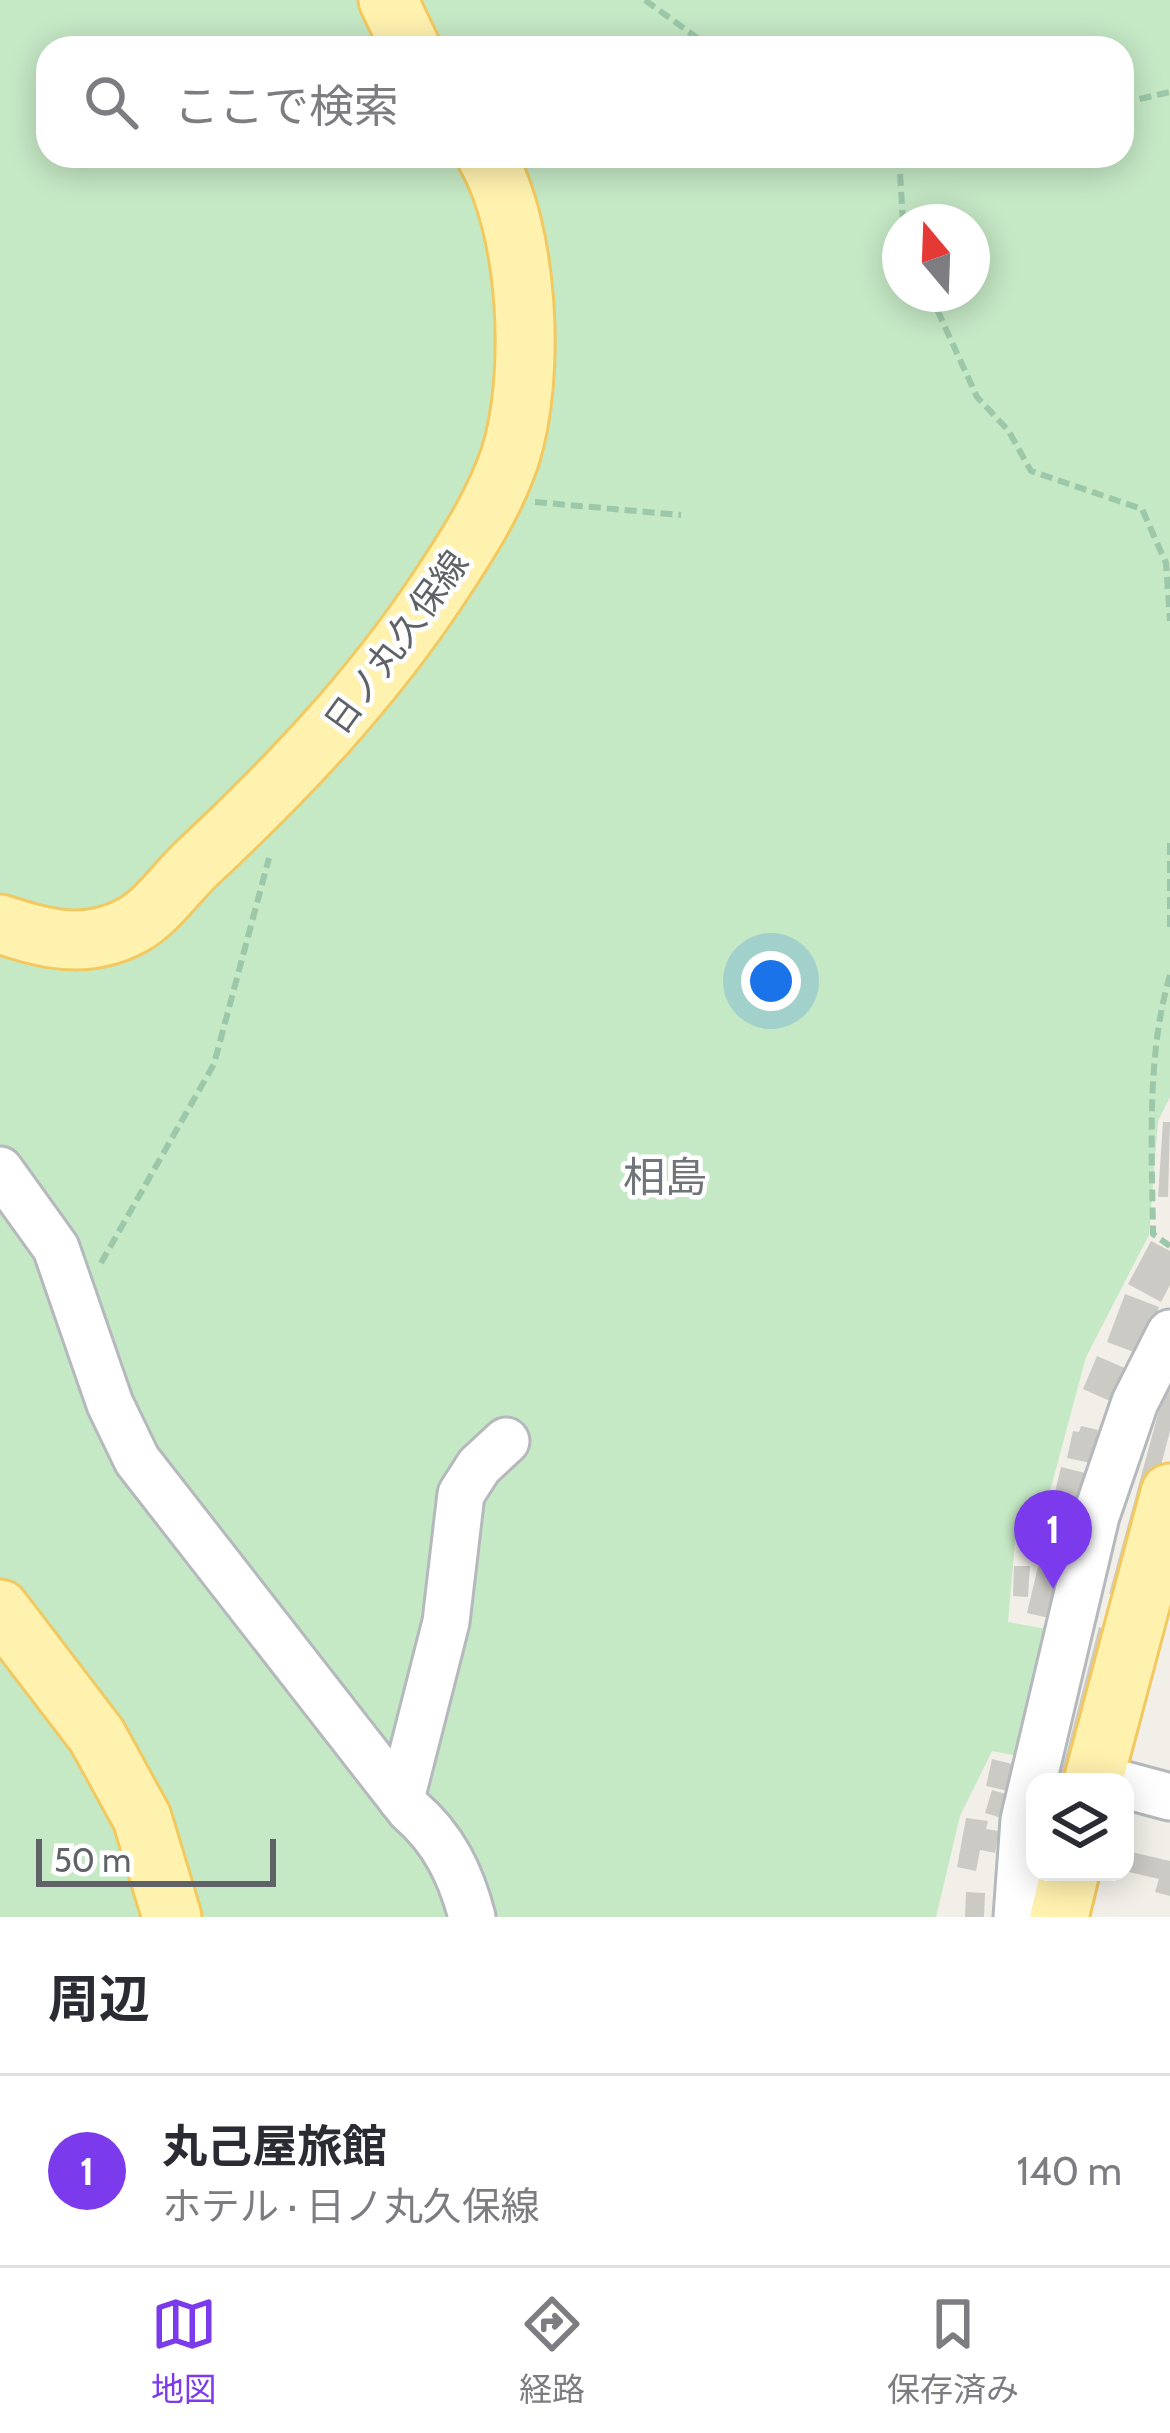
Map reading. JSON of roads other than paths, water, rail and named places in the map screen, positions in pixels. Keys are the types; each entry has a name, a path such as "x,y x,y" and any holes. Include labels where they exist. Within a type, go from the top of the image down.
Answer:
{"main road":[{"path":"388,0 405,36"},
{"name":"日ノ丸久保線","path":"0,924 57,943 85,941 134,925 280,788 397,652 498,489 520,413 522,302 511,214 491,168"},
{"path":"1108,1773 1170,1493"},
{"path":"0,1609 97,1736 142,1818 172,1917"},
{"path":"1059,1917 1068,1881"}],"street":[{"path":"0,1170 56,1248 77,1295 110,1404 137,1460 457,1868 472,1917"},
{"path":"1017,1917 1024,1820 1096,1516 1135,1402 1170,1333"},
{"path":"401,1799 446,1622 461,1494 479,1466 506,1441"},
{"path":"1134,1789 1170,1797"}],"place":[{"name":"丸己屋旅館","path":"1053,1589"}],"district":[{"name":"相島","path":"665,1177"}]}
